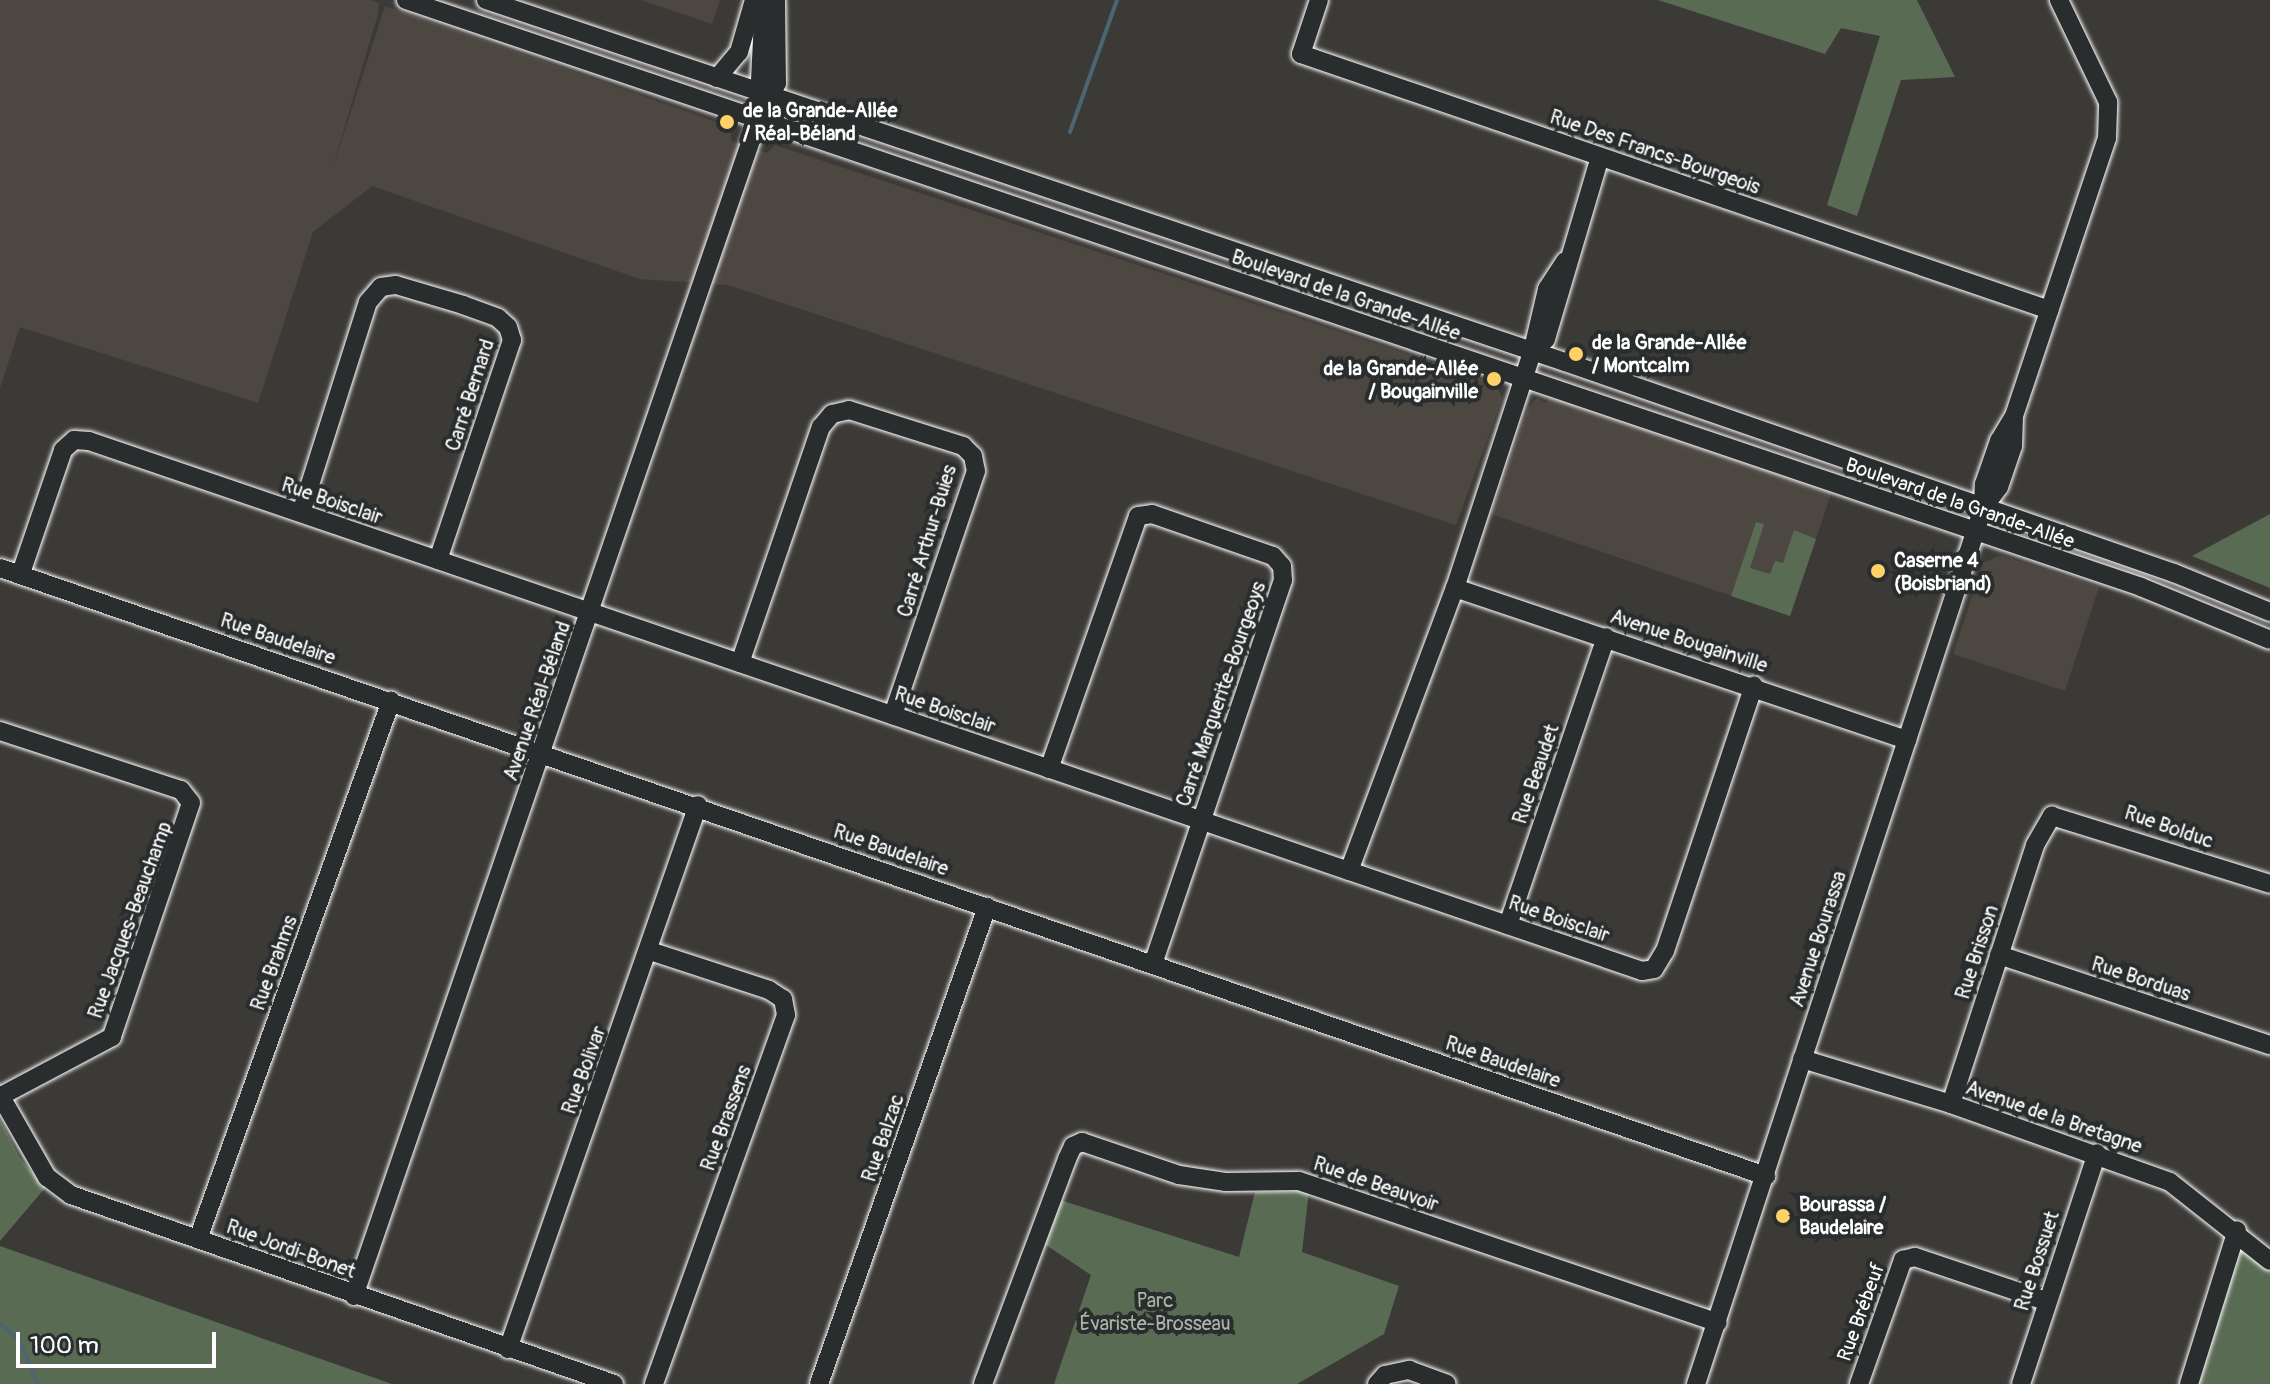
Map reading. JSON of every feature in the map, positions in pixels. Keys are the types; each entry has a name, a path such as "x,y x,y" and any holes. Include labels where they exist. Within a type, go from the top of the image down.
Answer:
{"street":[{"name":"Boulevard de la Grande-Allée","path":"406,0 2153,591 2270,640"},
{"name":"Boulevard de la Grande-Allée","path":"486,0 2174,573 2270,612"},
{"path":"717,78 739,52 754,0"},
{"path":"764,0 764,94"},
{"path":"764,94 780,61 776,0"},
{"name":"Rue Des Francs-Bourgeois","path":"1319,0 1301,54 2049,310"},
{"path":"1983,508 1982,493 1999,441 2014,416 2110,114 2059,0"},
{"name":"Avenue Réal-Béland","path":"354,1296 542,755 758,120 764,94"},
{"path":"1349,871 1455,588 1532,353 1547,289 1565,261 1600,157"},
{"name":"Carré Bernard","path":"301,513 368,302 381,287 396,285 463,305 498,318 508,327 512,340 438,560"},
{"name":"Carré Arthur-Buies","path":"740,663 821,427 832,414 849,410 963,446 973,456 976,471 893,715"},
{"name":"Rue Boisclair","path":"21,573 63,450 74,440 591,611 1642,971 1654,969 1665,951 1754,685"},
{"name":"Avenue Bourassa","path":"1696,1384 1983,508"},
{"name":"Carré Marguerite-Bourgeoys","path":"1049,769 1129,529 1138,516 1152,514 1273,556 1282,566 1283,580 1153,964"},
{"name":"Rue Baudelaire","path":"0,568 542,755 698,805 1766,1176"},
{"name":"Avenue Bougainville","path":"1455,588 1754,685 1907,740"},
{"name":"Rue Beaudet","path":"1508,925 1606,637"},
{"name":"Rue Brahms","path":"198,1239 391,701"},
{"name":"Rue Jacques-Beauchamp","path":"0,731 181,790 191,803 112,1037 0,1096"},
{"name":"Rue Bolivar","path":"508,1349 650,951 698,805"},
{"name":"Rue Bolduc","path":"2052,816 2270,884"},
{"name":"Rue Brisson","path":"1951,1104 2035,845 2052,816"},
{"name":"Rue Balzac","path":"819,1384 987,907"},
{"name":"Rue Brassens","path":"650,951 769,990 783,999 786,1015 654,1384"},
{"name":"Rue Borduas","path":"1999,955 2270,1045"},
{"name":"Avenue de la Bretagne","path":"1802,1059 1951,1104 2097,1153 2170,1182 2237,1230 2270,1261"},
{"name":"Rue Jordi-Bonet","path":"0,1096 47,1177 59,1186 354,1296 614,1384"},
{"name":"Rue de Beauvoir","path":"983,1384 1067,1159 1073,1146 1082,1142 1179,1175 1226,1182 1299,1181 1718,1323"},
{"name":"Rue Bossuet","path":"2021,1384 2097,1153"},
{"path":"2189,1384 2237,1230"},
{"name":"Rue Brébeuf","path":"1859,1384 1903,1260 1915,1257 2046,1301"},
{"path":"1377,1384 1385,1375 1409,1370 1447,1384"}],"shaded area":[{"path":"0,0 370,0 379,3 378,14 332,170 385,6 731,127 731,141 767,153 775,145 1497,384 1502,399 1456,525 728,285 640,279 372,186 313,232 258,403 20,327 0,388"},
{"path":"641,0 720,0 712,24"},
{"path":"1550,397 1832,491 1790,616 1491,514 1528,408 1537,398 1546,403"},
{"path":"2000,555 2099,587 2065,691 1953,654 1983,563"}],"green space":[{"path":"1658,0 1917,0 1955,77 1901,80 1857,216 1827,205 1880,36 1841,28 1825,54"},
{"path":"2270,514 2270,588 2192,556"},
{"path":"1756,522 1764,524 1750,568 1770,574 1775,561 1783,563 1794,530 1816,539 1790,616 1731,596"},
{"path":"0,1119 20,1158 45,1188 0,1241"},
{"name":"Parc Évariste-Brosseau","path":"1309,1191 1302,1252 1399,1286 1384,1334 1297,1384 1054,1384 1091,1275 1043,1243 1060,1200 1239,1257 1255,1192"},
{"path":"2237,1230 2270,1261 2270,1384 2189,1384"},
{"path":"0,1246 392,1384 0,1384"}],"waterway":[{"path":"1070,132 1117,0"},
{"path":"0,1323 20,1341 38,1384"}],"place":[{"name":"de la Grande-Allée / Réal-Béland","path":"727,122"},
{"name":"de la Grande-Allée / Montcalm","path":"1576,354"},
{"name":"de la Grande-Allée / Bougainville","path":"1494,379"},
{"name":"Caserne 4 (Boisbriand)","path":"1878,571"},
{"name":"Bourassa / Baudelaire","path":"1783,1216"}]}
